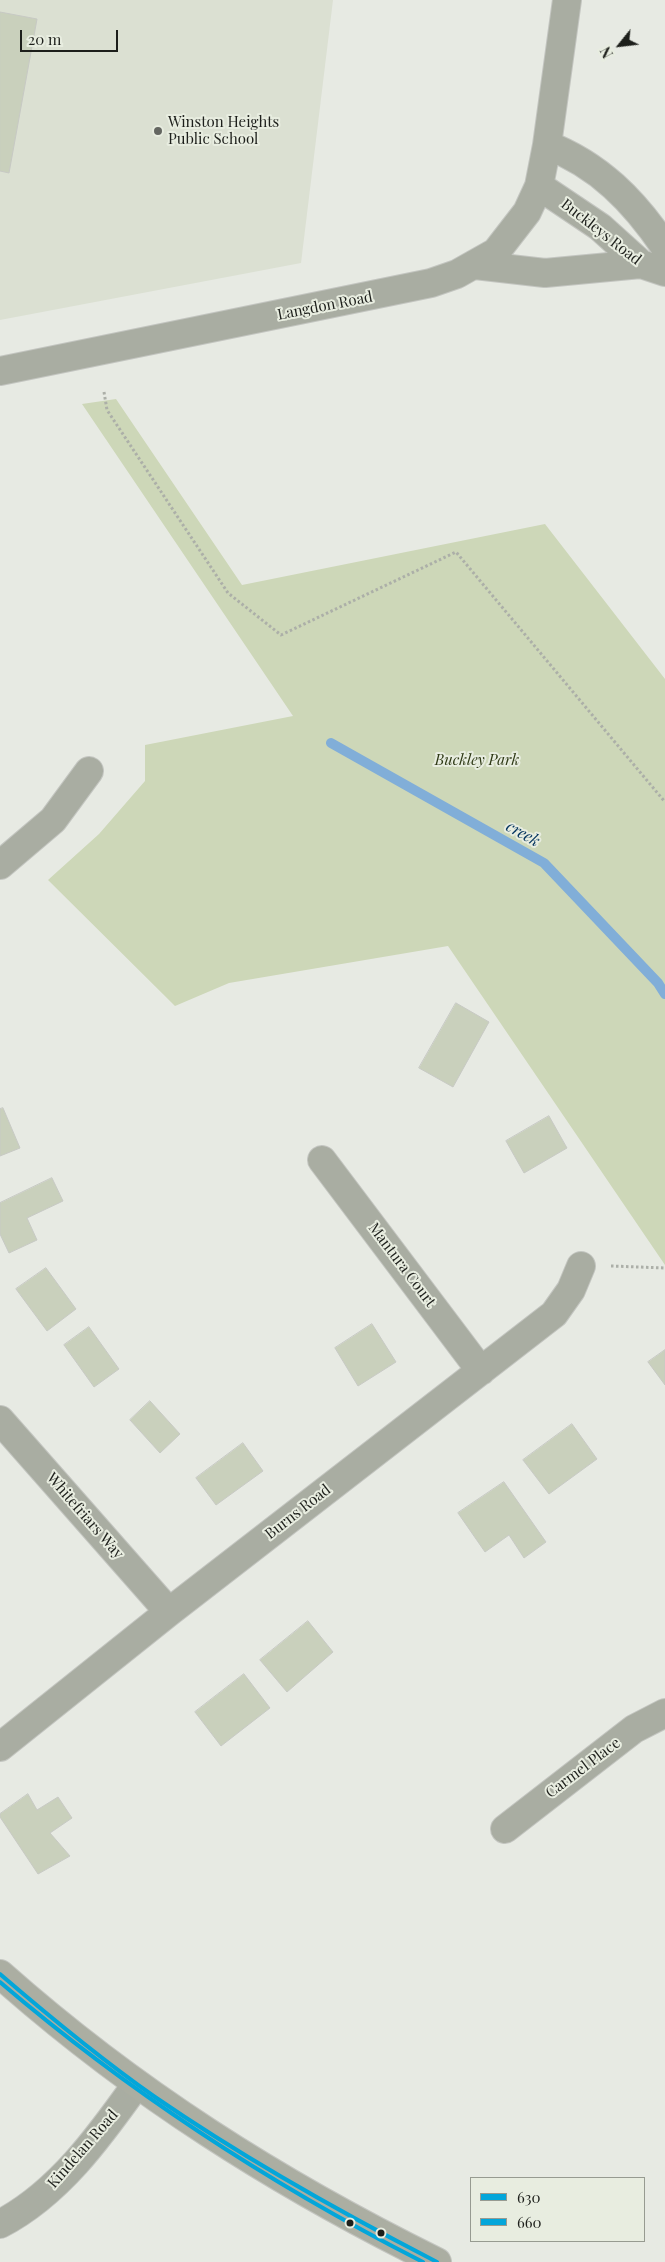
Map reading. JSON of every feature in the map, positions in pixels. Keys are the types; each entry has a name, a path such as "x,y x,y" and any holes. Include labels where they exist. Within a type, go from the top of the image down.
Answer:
{"main road":[{"path":"0,1974 42,2011 136,2085 244,2157 365,2225 437,2262"}],"street":[{"name":"Langdon Road","path":"0,371 431,283 475,265 496,252 527,212 539,186 552,116 567,0"},
{"name":"Buckleys Road","path":"547,145 573,155 597,171 624,196 665,247"},
{"name":"Buckleys Road","path":"539,186 600,227 653,268"},
{"path":"475,265 544,273 653,268"},
{"path":"0,864 53,820 89,771"},
{"name":"Mantura Court","path":"322,1160 481,1371"},
{"name":"Burns Road","path":"0,1747 169,1612 554,1314 571,1290 581,1266"},
{"name":"Whitefriars Way","path":"0,1420 169,1612"},
{"name":"Carmel Place","path":"505,1828 634,1729 665,1713"},
{"name":"Kindelan Road","path":"0,2224 15,2216 59,2181 102,2132 136,2085"}],"path":[{"path":"104,392 107,410 228,593 281,635 456,552 665,802"},
{"path":"581,1266 665,1268"}],"shaded area":[{"name":"Winston Heights Public School","path":"0,0 333,0 301,263 0,320"}],"green space":[{"name":"Buckley Park","path":"116,399 242,585 545,524 665,679 665,1265 448,946 229,983 175,1006 48,880 99,834 145,781 145,745 293,716 82,404"}],"building":[{"path":"0,12 37,19 9,173 0,171"},
{"path":"456,1003 489,1022 453,1087 419,1068"},
{"path":"3,1108 20,1148 0,1156 0,1109"},
{"path":"549,1116 567,1148 524,1173 506,1141"},
{"path":"52,1178 63,1201 27,1218 37,1240 9,1253 0,1234 0,1203"},
{"path":"46,1268 76,1309 47,1331 16,1289"},
{"path":"372,1324 396,1362 358,1386 335,1348"},
{"path":"89,1327 119,1369 94,1387 64,1345"},
{"path":"665,1350 665,1385 648,1362"},
{"path":"150,1401 180,1434 160,1453 130,1420"},
{"path":"572,1424 597,1459 549,1494 523,1460"},
{"path":"243,1443 263,1471 216,1505 196,1478"},
{"path":"504,1482 546,1542 524,1558 509,1535 485,1552 458,1513"},
{"path":"308,1621 333,1652 287,1692 260,1660"},
{"path":"244,1674 270,1708 221,1746 195,1712"},
{"path":"28,1794 37,1810 58,1797 72,1818 50,1833 70,1856 38,1874 0,1817 0,1814"}],"waterway":[{"name":"creek","path":"331,743 544,863 658,983 665,994"}],"transit line":[{"name":"630","path":"0,1974 95,2053 189,2120 293,2184 437,2262"},
{"name":"660","path":"0,1982 100,2062 203,2135 311,2201 423,2262"}],"place":[{"name":"Winston Heights Public School","path":"158,131"}]}
